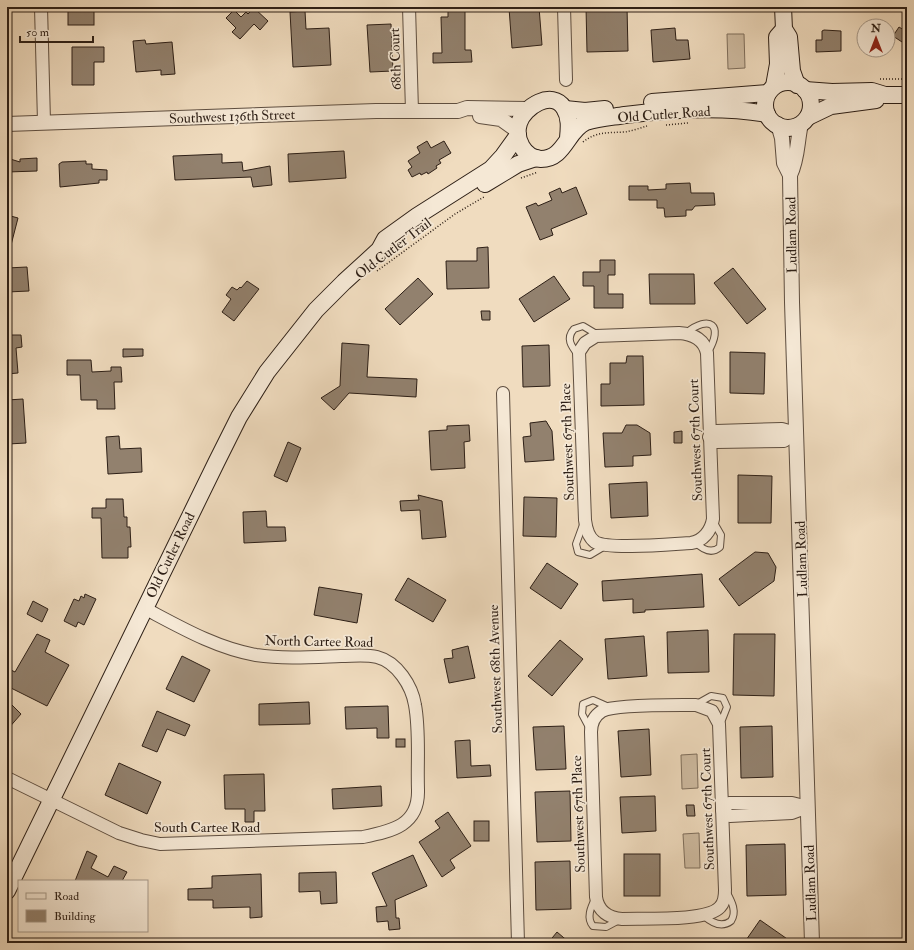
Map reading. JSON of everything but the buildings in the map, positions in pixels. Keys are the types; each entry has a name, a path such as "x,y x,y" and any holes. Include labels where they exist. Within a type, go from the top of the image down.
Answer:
{"main road":[{"path":"783,7 784,29 789,37 792,71 801,87 810,98 811,104 804,120"},
{"path":"773,119 764,105 771,89 778,64 777,37 784,29"},
{"name":"Old Cutler Road","path":"528,109 540,102 549,100 559,103 565,109 585,112 661,101 771,89 785,83 801,87"},
{"path":"801,87 832,92 872,91 885,95 907,95"},
{"path":"804,120 831,106 874,101 885,95"},
{"path":"379,250 385,239 417,216 491,169 503,156 518,133 521,119 528,109"},
{"path":"565,109 575,140"},
{"name":"Old Cutler Road","path":"7,891 144,608 230,435 267,372 316,310 344,282 379,250 390,246 511,168 538,165 557,154 575,140 575,129 588,122 637,114 710,110 746,111 792,126 804,120"},
{"path":"518,133 526,152 538,165"}],"street":[{"path":"41,7 44,122"},
{"name":"68th Court","path":"409,7 412,111"},
{"path":"564,7 566,80"},
{"name":"Southwest 136th Street","path":"458,111 467,108 528,109"},
{"name":"Southwest 136th Street","path":"7,124 412,111 458,111 501,119 518,133"},
{"name":"Ludlam Road","path":"773,119 782,138 784,163 790,175 796,433 812,943"},
{"name":"Ludlam Road","path":"790,175 796,163 798,139 804,120"},
{"path":"599,336 685,333"},
{"name":"Southwest 67th Court","path":"685,333 702,341 707,353 713,521"},
{"name":"Southwest 67th Place","path":"599,336 591,338 585,343 581,348 579,356 585,520 587,532 592,539 606,545"},
{"name":"Southwest 68th Avenue","path":"503,393 519,935 518,943"},
{"path":"709,437 716,431 782,429 796,433"},
{"path":"606,545 699,540 711,528 713,521"},
{"name":"North Cartee Road","path":"144,608 208,640 242,652 269,656 370,656 378,657 393,667 404,678 415,705 418,794 415,813 404,824 396,828"},
{"path":"611,708 695,706"},
{"name":"Southwest 67th Court","path":"695,706 702,706 712,711 718,719 719,726 725,890 720,908 704,916"},
{"name":"Southwest 67th Place","path":"611,708 598,714 592,722 591,730 596,901 604,913 620,919"},
{"name":"South Cartee Road","path":"7,778 119,833 160,844 355,838 374,835 396,828"},
{"path":"722,810 729,803 792,803 808,807"},
{"path":"620,919 704,916"}],"lane":[{"path":"685,333 700,324 705,323 712,326 714,328 715,335 707,353"},
{"path":"579,356 569,341 570,335 574,328 583,326 599,336"},
{"path":"585,520 577,539 576,548 578,552 590,555 606,545"},
{"path":"699,540 702,549 708,551 720,547 721,535 713,521"},
{"path":"695,706 711,696 723,698 726,703 726,711 719,726"},
{"path":"591,730 583,718 581,710 583,704 593,700 611,708"},
{"path":"704,916 710,921 720,924 731,921 733,918 733,909 725,890"},
{"path":"596,895 590,915 591,924 593,926 606,926 620,919"}],"path":[{"path":"663,125 690,123"},
{"path":"575,140 599,133 627,132 647,126"},
{"path":"518,179 538,165"},
{"name":"Old Cutler Trail","path":"374,274 437,227 484,197"}],"shaded area":[{"path":"727,34 744,34 745,68 728,69"},
{"path":"697,754 698,788 682,789 681,755"},
{"path":"699,833 700,868 685,868 683,834"}]}
